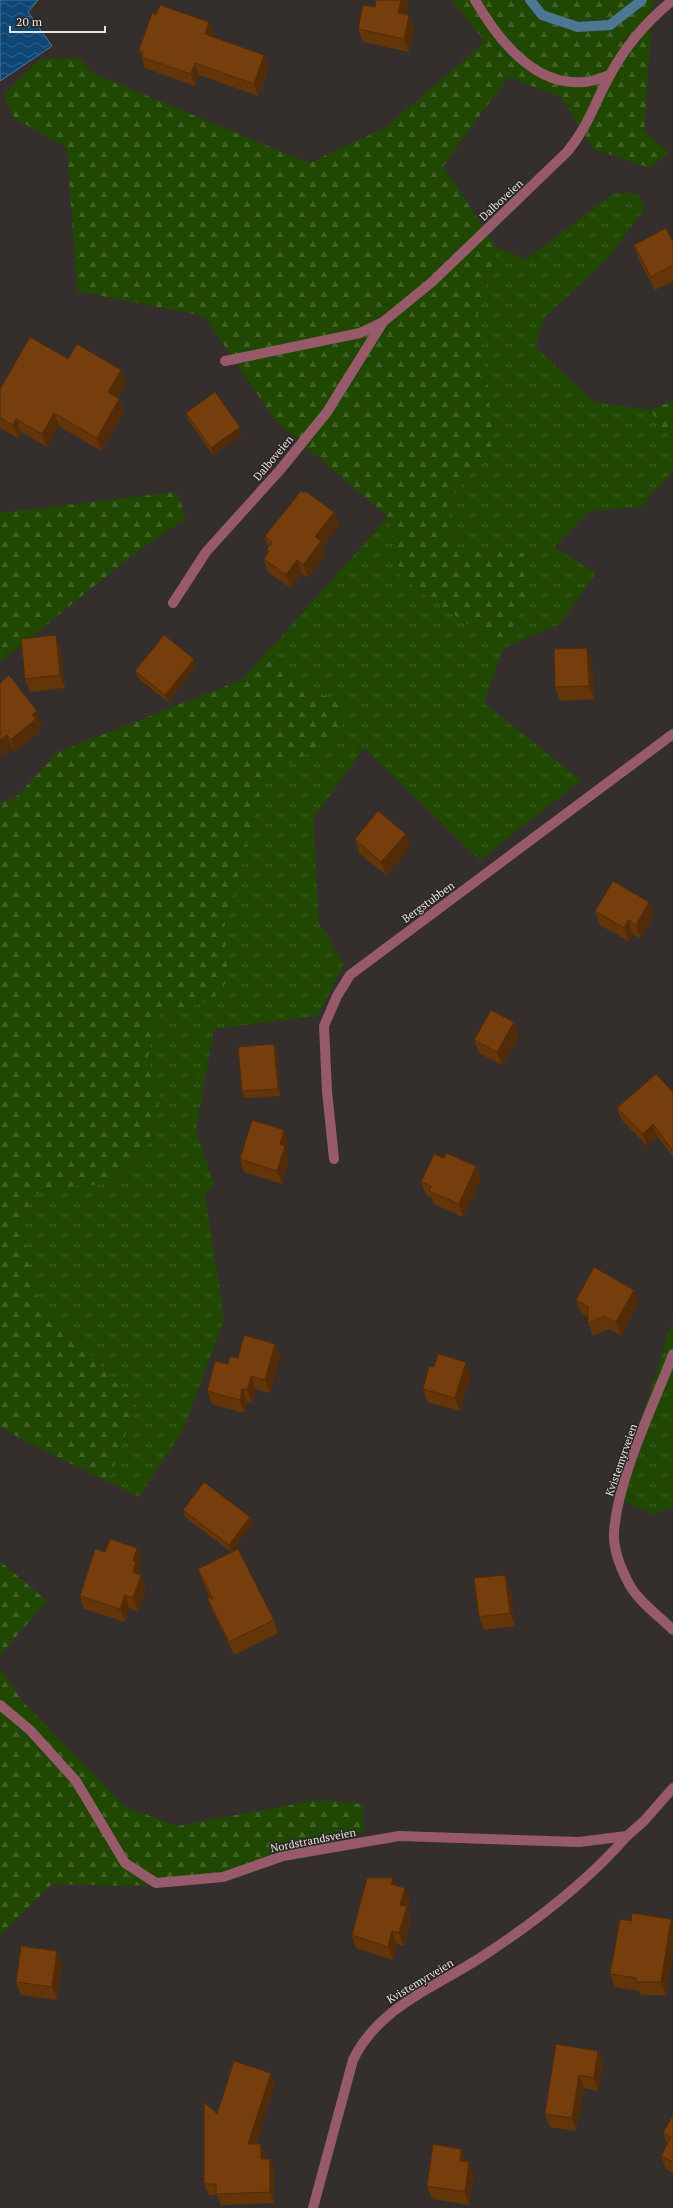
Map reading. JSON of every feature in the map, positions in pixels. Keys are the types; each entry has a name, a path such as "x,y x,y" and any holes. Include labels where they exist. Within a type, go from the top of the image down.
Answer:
{"street":[{"path":"475,0 500,37 522,59 541,73 563,81 584,82 610,74"},
{"name":"Dalboveien","path":"225,361 360,334 383,322 432,282 567,152 578,139 591,116 610,74 640,32 673,0"},
{"name":"Dalboveien","path":"173,603 206,552 280,470 327,412 383,322"},
{"name":"Bergstubben","path":"334,1159 327,1091 324,1026 337,996 350,975 673,734"},
{"name":"Kvistemyrveien","path":"673,1354 623,1486 614,1534 620,1564 630,1586 640,1599 673,1630"},
{"name":"Nordstrandsveien","path":"0,1705 30,1730 76,1782 126,1862 156,1883 223,1877 283,1856 399,1836 579,1842 627,1836"},
{"path":"627,1836 644,1821 673,1788"},
{"name":"Kvistemyrveien","path":"313,2208 353,2060 361,2043 378,2023 392,2011 485,1955 543,1913 601,1865 627,1836"}],"green space":[{"path":"452,0 653,0 644,131 669,153 650,168 594,149 561,97 508,77 443,166 497,248 478,314 494,443 447,504 456,548 523,553 526,600 503,648 401,578 388,517 275,420 204,316 77,291 67,148 14,118 4,95 40,59 80,58 92,73 309,163 385,128 485,42"},
{"path":"614,193 637,193 645,208 606,260 544,318 535,347 594,402 650,410 673,442 673,471 641,507 589,511 554,547 596,573 560,624 503,648 484,703 581,780 480,860 364,748 313,819 319,923 344,964 318,1016 214,1029 196,1130 214,1185 205,1194 224,1320 183,1430 139,1497 108,1482 136,1405 95,1359 39,1306 20,1220 41,1189 104,1184 160,1099 148,1057 159,1013 211,1001 228,980 224,927 264,780 341,732 344,703 297,686 271,648 388,517 401,578 455,549 447,504 494,443 478,314 497,248 527,259"},
{"path":"673,401 673,442 650,410"},
{"path":"177,492 186,518 135,553 0,662 0,513"},
{"path":"271,648 297,686 344,703 341,732 264,780 224,927 228,980 211,1001 159,1013 148,1057 160,1099 146,1152 104,1184 41,1189 20,1220 39,1306 95,1359 136,1405 108,1482 23,1440 0,1426 0,803 16,797 58,752 241,680"},
{"path":"673,1318 673,1508 652,1514 617,1497"},
{"path":"0,1561 47,1601 0,1655"},
{"path":"0,1669 23,1702 125,1807 177,1826 317,1800 363,1804 364,1831 229,1881 129,1886 52,1884 0,1935"}],"water":[{"path":"0,0 38,0 28,12 52,46 0,81"}],"building":[{"path":"376,0 401,0 398,13 409,15 404,39 358,29 363,5 375,7"},
{"path":"160,5 209,22 205,34 264,55 254,84 195,63 191,74 141,57 143,52 139,50 152,13 156,15"},
{"path":"666,228 673,242 673,265 651,277 634,245"},
{"path":"30,337 68,359 77,344 121,370 108,392 119,399 97,438 54,413 42,434 16,419 13,425 0,418 0,389"},
{"path":"215,392 240,427 211,448 186,413"},
{"path":"301,491 304,493 305,491 334,512 315,537 321,541 303,565 297,560 286,575 264,559 269,551 267,549 272,542 265,536"},
{"path":"56,635 60,675 25,679 21,639"},
{"path":"164,635 194,659 165,695 135,671"},
{"path":"587,648 589,686 555,687 554,649"},
{"path":"9,675 37,711 32,715 36,719 11,739 7,735 0,740 0,683"},
{"path":"378,811 406,834 381,862 355,839"},
{"path":"613,881 649,902 636,925 628,920 624,928 595,911"},
{"path":"491,1010 514,1022 497,1052 474,1040"},
{"path":"274,1044 278,1089 242,1091 238,1047"},
{"path":"656,1074 673,1092 673,1151 653,1124 643,1134 617,1108"},
{"path":"252,1120 284,1130 280,1144 285,1146 277,1171 240,1159"},
{"path":"446,1153 476,1166 459,1204 429,1191 431,1186 421,1182 434,1154 444,1158"},
{"path":"594,1267 634,1290 616,1322 604,1316 588,1323 588,1307 576,1300"},
{"path":"244,1335 275,1344 265,1380 251,1376 247,1390 242,1389 240,1400 207,1391 215,1361 228,1364 230,1356 238,1358"},
{"path":"438,1354 466,1362 455,1398 423,1389 429,1366 434,1367"},
{"path":"204,1482 250,1517 229,1545 183,1510"},
{"path":"110,1539 137,1548 133,1561 136,1562 133,1572 141,1575 133,1598 125,1595 120,1609 80,1596 95,1549 105,1552"},
{"path":"238,1549 274,1620 229,1642 207,1597 213,1599 198,1569"},
{"path":"505,1575 510,1613 479,1617 474,1578"},
{"path":"367,1878 393,1878 391,1884 405,1888 400,1905 407,1906 399,1933 392,1931 388,1947 352,1935"},
{"path":"632,1913 671,1919 661,1982 636,1982 637,1978 610,1974 620,1919 631,1921"},
{"path":"21,1946 57,1951 52,1987 16,1982"},
{"path":"556,2044 598,2051 594,2078 579,2075 572,2118 545,2114"},
{"path":"234,2061 271,2073 248,2144 261,2144 261,2159 270,2159 270,2192 216,2194 216,2184 204,2184 204,2102 217,2114"},
{"path":"673,2115 673,2162 661,2156 671,2137 663,2133"},
{"path":"433,2144 461,2149 460,2161 469,2162 465,2192 427,2186"}],"waterway":[{"path":"530,0 542,15 578,27 610,25 642,0"}]}
